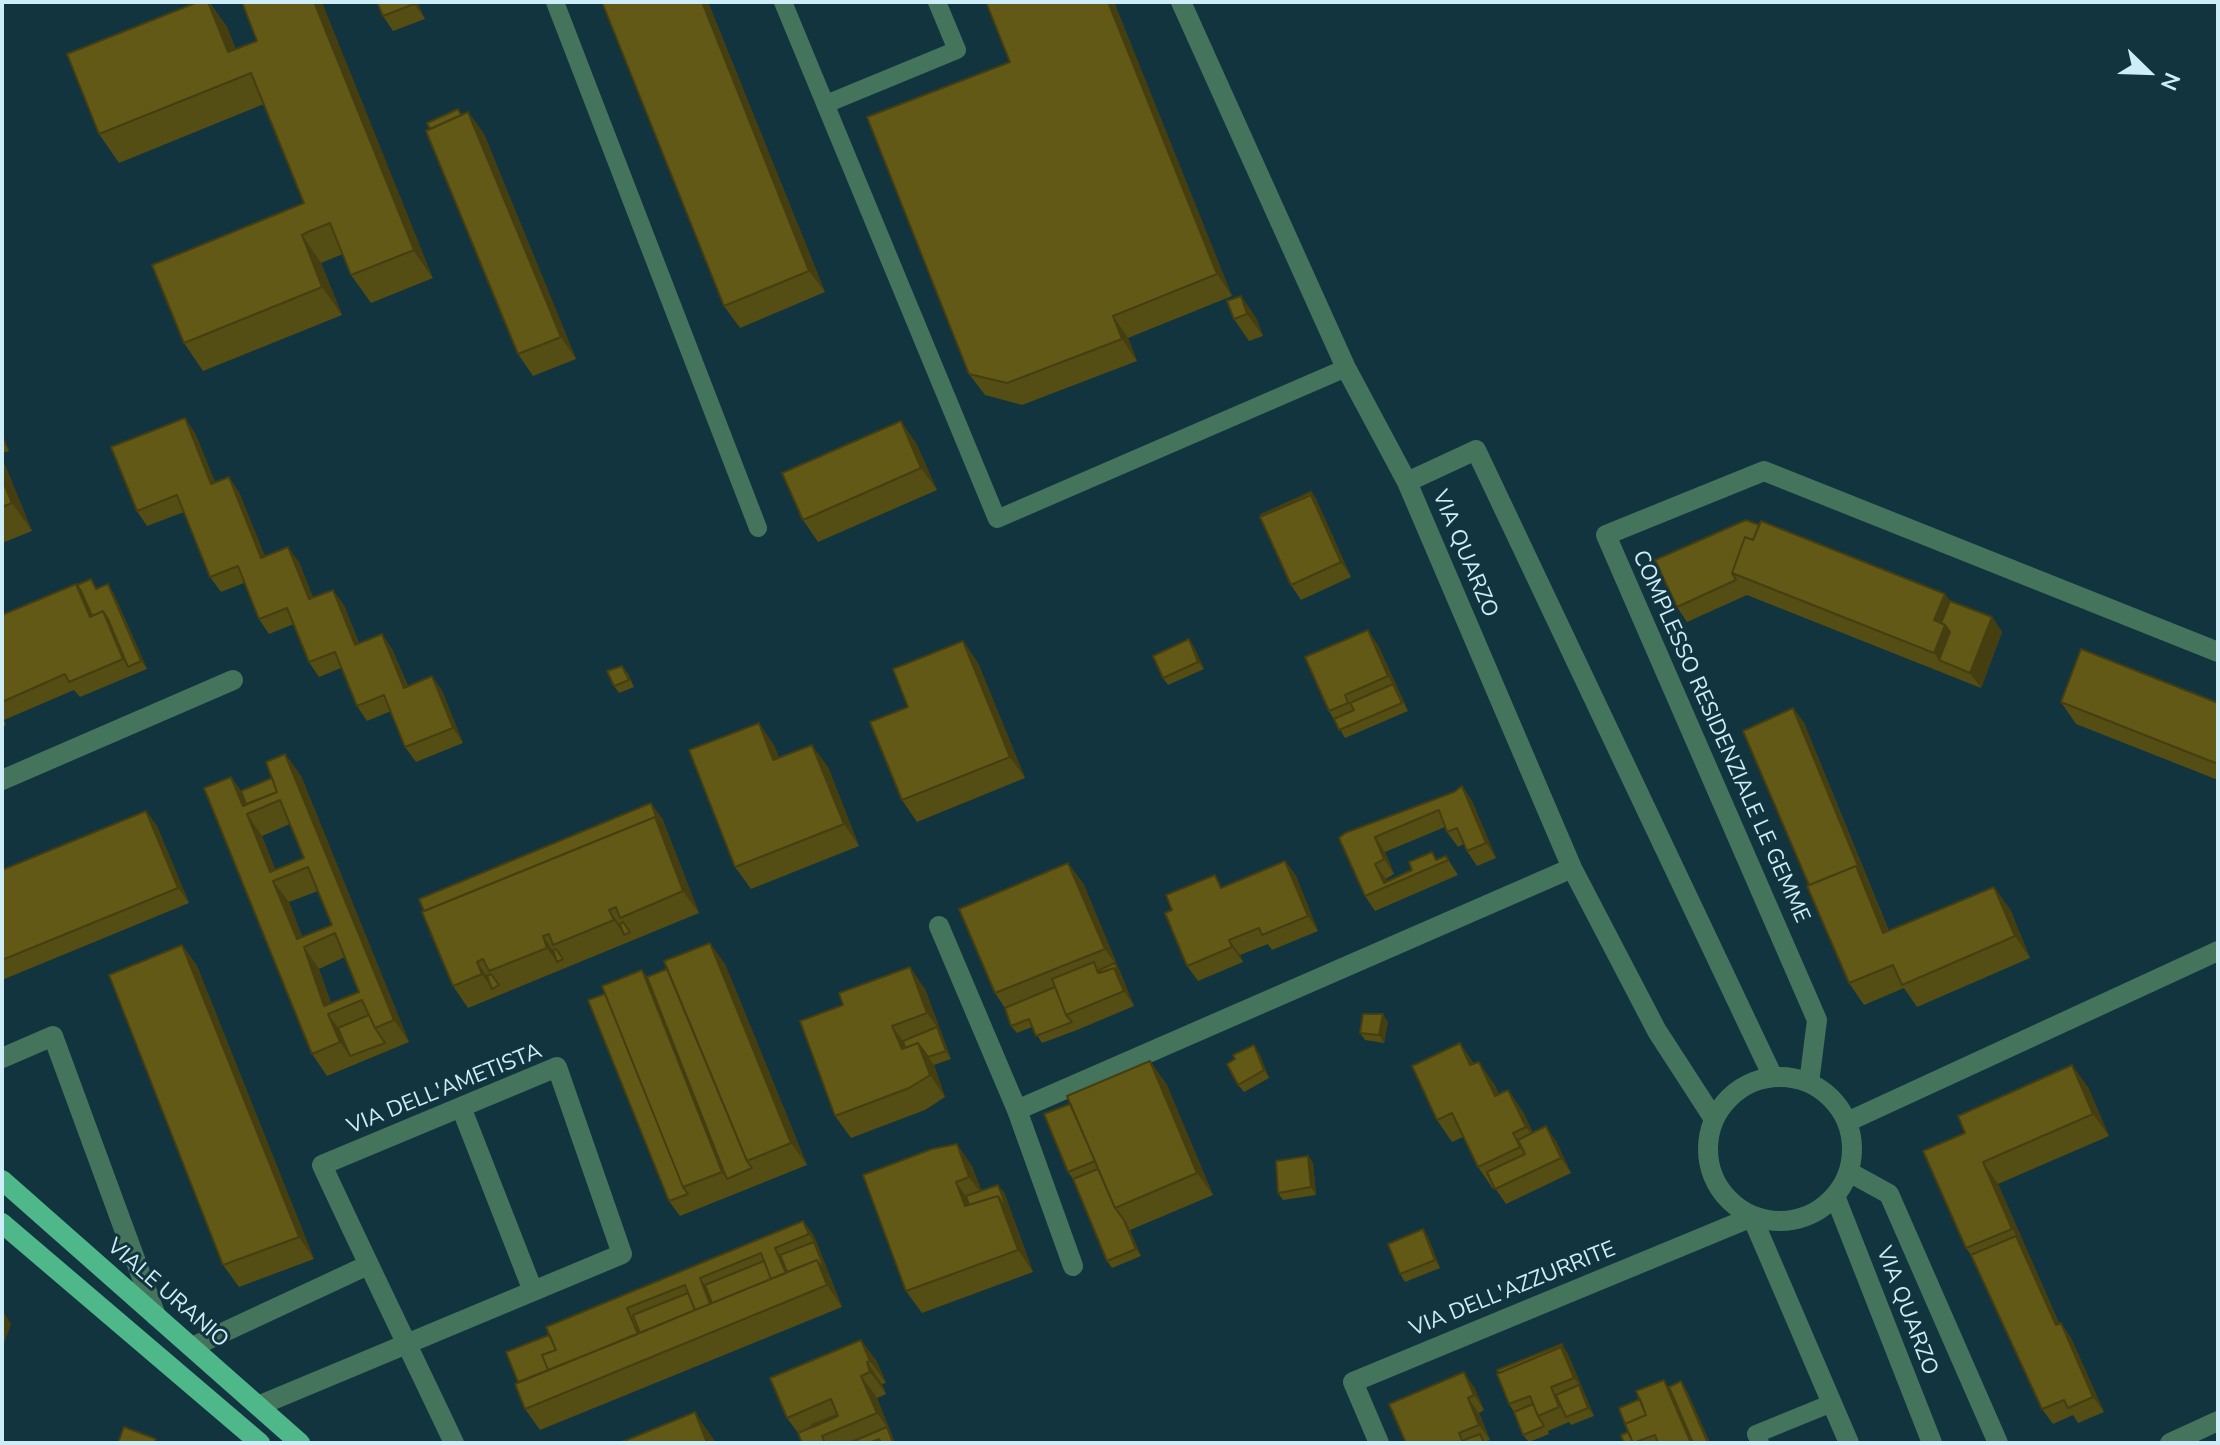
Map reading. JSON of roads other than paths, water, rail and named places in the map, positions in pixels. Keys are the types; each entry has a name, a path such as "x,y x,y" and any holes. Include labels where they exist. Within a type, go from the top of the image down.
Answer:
{"main road":[{"name":"VIALE URANIO","path":"2,1180 295,1441"},
{"path":"2,1223 260,1443"}],"street":[{"name":"VIA QUARZO","path":"1181,2 1346,368 1407,482 1572,868 1657,1031 1714,1119"},
{"path":"1407,482 1476,450 1773,1077"},
{"name":"COMPLESSO RESIDENZIALE LE GEMME","path":"1809,1083 1817,1020 1606,535 1764,471 2218,652"},
{"path":"2,780 233,680"},
{"path":"1017,1110 1572,868"},
{"path":"939,926 1017,1110 1073,1266"},
{"path":"1847,1122 2218,951"},
{"path":"2,1058 53,1036 156,1316"},
{"name":"VIA DELL'AMETISTA","path":"258,1406 622,1254 557,1067 322,1165 406,1344"},
{"path":"1773,1077 1809,1083 1825,1092 1838,1105 1847,1122 1852,1155 1849,1172 1835,1196 1818,1211 1797,1220 1775,1222 1752,1217 1732,1204 1717,1186 1709,1165 1708,1141 1714,1119 1728,1098 1749,1084 1773,1077"},
{"path":"461,1107 533,1291"},
{"path":"1849,1172 1889,1194 1998,1443"},
{"name":"VIA QUARZO","path":"1835,1196 1932,1443"},
{"path":"1752,1217 1849,1443"},
{"name":"VIA DELL'AZZURRITE","path":"1379,1443 1353,1382 1752,1217"},
{"path":"192,1347 368,1265"},
{"path":"406,1344 454,1443"},
{"path":"2170,1443 2218,1421"}],"lane":[{"path":"555,2 758,528"},
{"path":"783,2 997,519 1346,368"},
{"path":"826,104 957,50 937,2"},
{"path":"1760,1443 1756,1434 1832,1403"}]}
